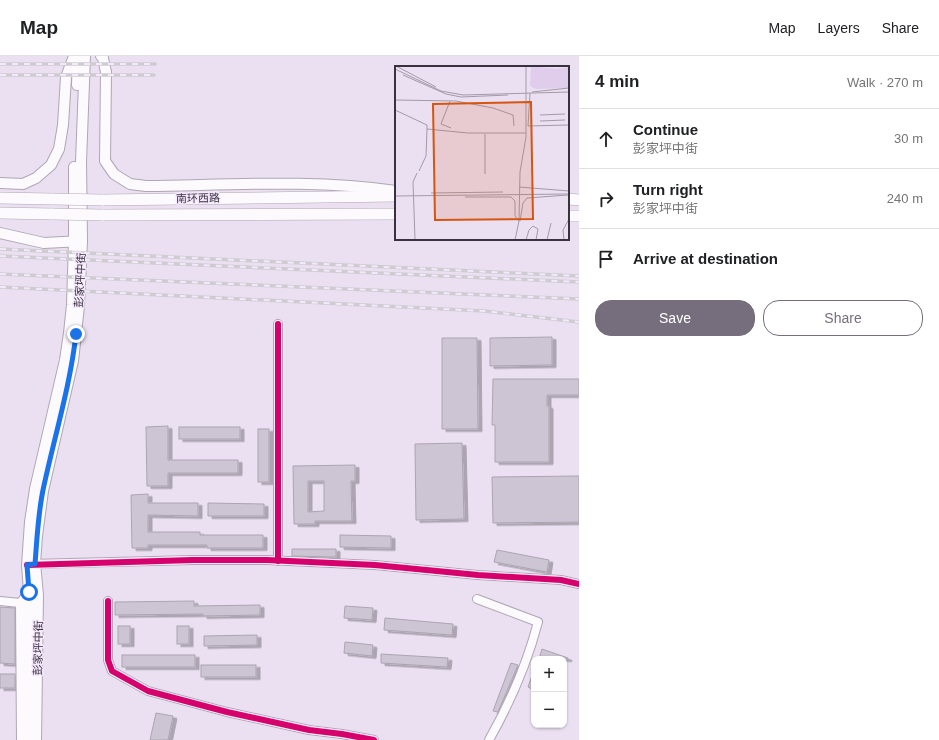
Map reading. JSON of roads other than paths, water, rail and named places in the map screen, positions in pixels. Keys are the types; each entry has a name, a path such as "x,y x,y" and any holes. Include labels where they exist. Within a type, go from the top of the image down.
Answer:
{"highway":[{"name":"南环西路","path":"0,198 102,200 395,196"},
{"path":"569,199 579,200"},
{"name":"南环西路","path":"0,213 102,215 395,214"}],"main road":[{"path":"0,183 23,184 36,178 51,165 59,149 63,125 66,77 74,56"},
{"name":"彭家坪中街","path":"78,56 74,161 78,241"},
{"name":"彭家坪中街","path":"28,740 29,592 31,564 30,522 35,489 65,360 72,305 78,241 85,56"},
{"path":"101,56 103,58 106,72 105,161 114,174 130,184 146,186 305,184 395,191"},
{"path":"0,233 44,243 78,241"},
{"name":"彭家坪中街","path":"31,564 38,595 36,740"}],"street":[{"path":"278,324 278,560"},
{"path":"31,564 193,560 278,560 375,564 478,575 561,580 579,584"},
{"path":"21,740 20,603 29,592"},
{"path":"477,599 538,622 529,655 504,713 489,740"},
{"path":"0,601 20,603"},
{"path":"108,601 108,660 112,670 148,691 240,716 309,730 374,740"}],"railway":[{"path":"0,64 155,64"},
{"path":"0,75 154,75"},
{"path":"0,249 579,276"},
{"path":"0,256 579,282"},
{"path":"0,274 579,299"},
{"path":"0,287 484,311 579,322"}]}
